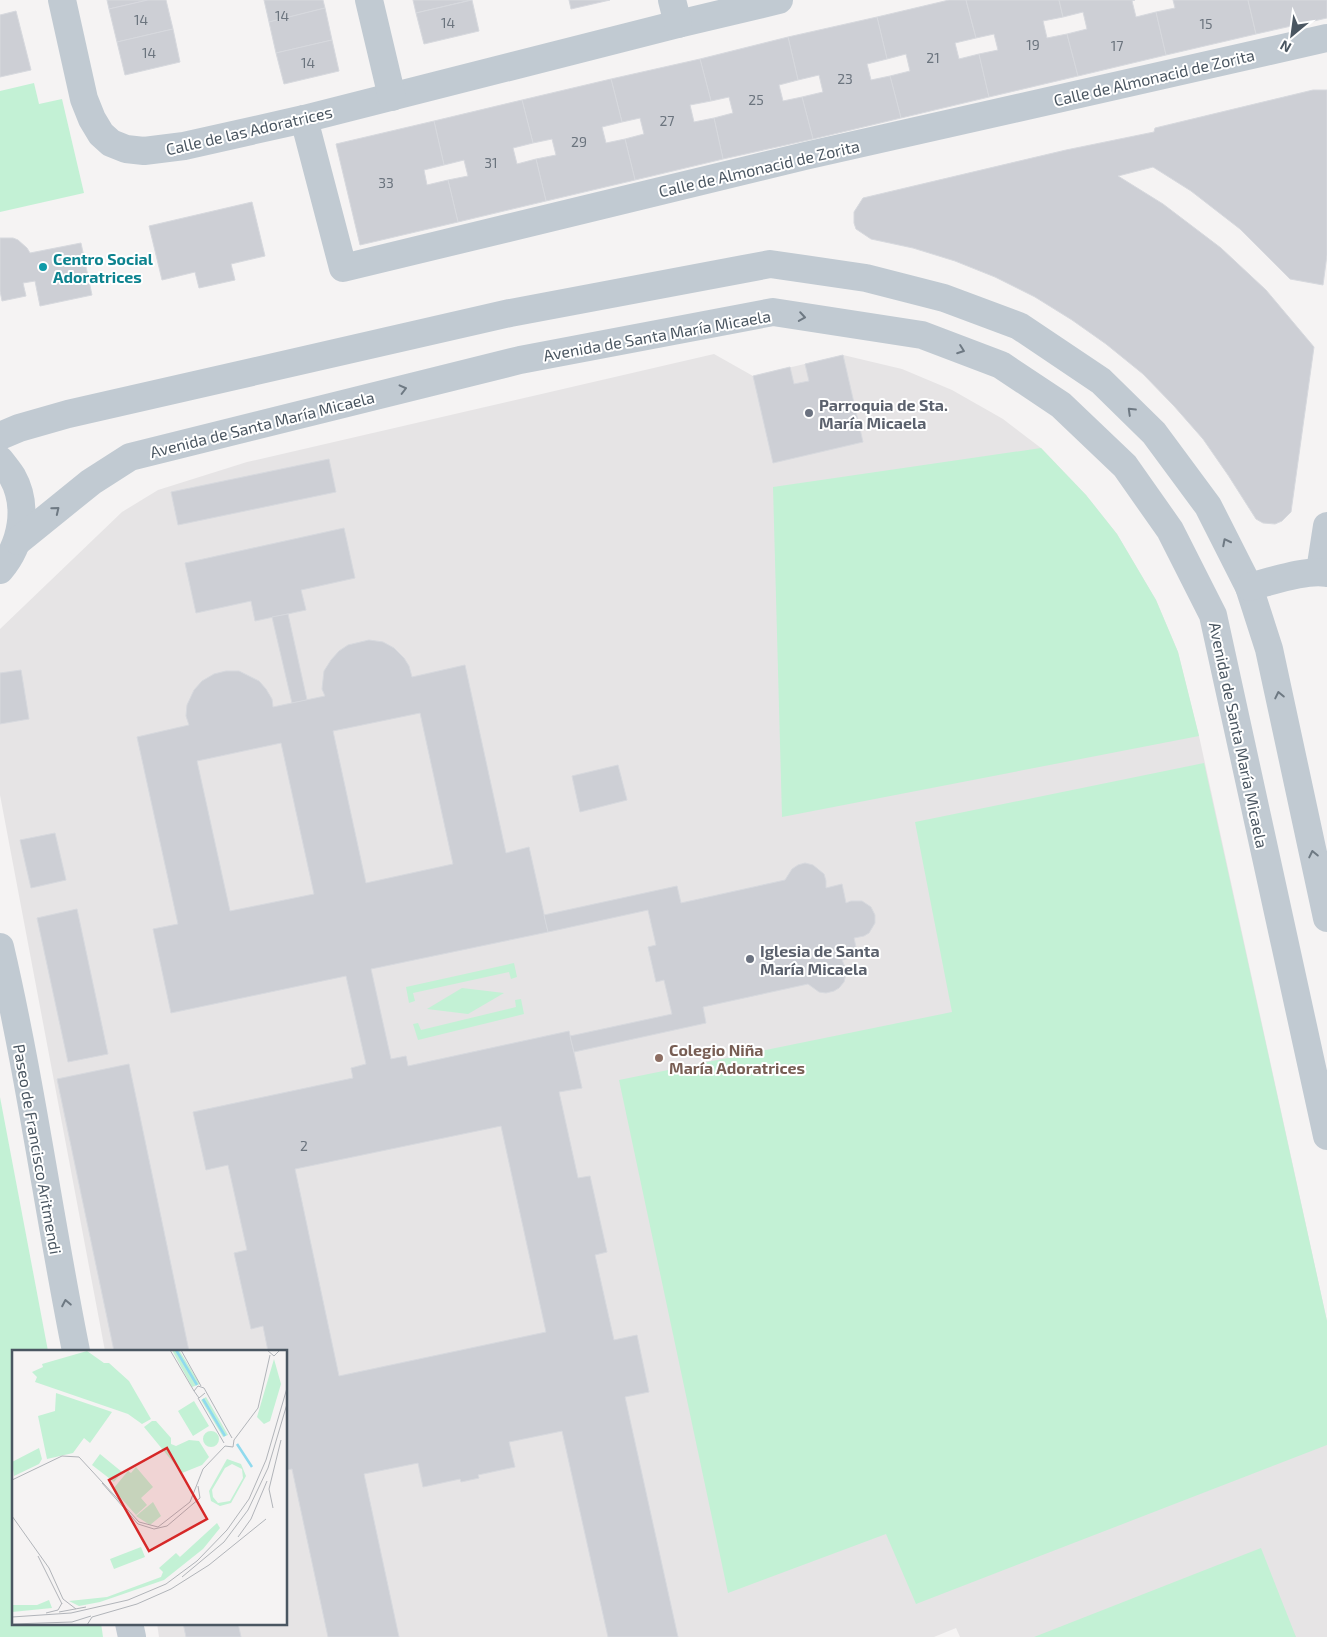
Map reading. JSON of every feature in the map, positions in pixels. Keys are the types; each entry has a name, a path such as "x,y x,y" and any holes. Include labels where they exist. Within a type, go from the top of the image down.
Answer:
{"street":[{"name":"Calle de las Adoratrices","path":"62,0 84,99 92,119 101,134 111,143 126,149 144,151 184,146 304,119 392,96 675,12 778,0"},
{"path":"369,0 392,96"},
{"name":"Calle de Almonacid de Zorita","path":"304,119 344,268 814,154 1327,38"},
{"path":"0,436 19,428 68,414 501,315 770,264 866,278 944,298 1019,326 1100,381 1154,433 1208,506 1249,588 1269,649 1327,918"},
{"name":"Avenida de Santa María Micaela","path":"18,541 91,482 130,458 520,360 773,312 922,335 1001,365 1061,405 1125,466 1170,530 1212,615 1327,1136"},
{"path":"0,460 12,476 20,497 22,519 18,541 8,560 0,570"},
{"path":"1249,588 1285,578 1324,572 1327,526"},
{"name":"Paseo de Francisco Aritmendi","path":"0,948 6,1001 76,1350"},
{"path":"129,1624 132,1637"}],"shaded area":[{"name":"Colegio Niña María Adoratrices","path":"714,354 753,376 843,355 902,369 952,390 1003,419 1041,448 1086,495 1117,534 1156,600 1178,652 1199,736 1327,1321 1327,1637 960,1637 956,1628 934,1637 159,1637 157,1624 288,1624 288,1350 105,1350 0,795 0,629 122,512 158,490 247,462"}],"green space":[{"path":"34,83 39,104 62,99 84,193 0,212 0,91"},
{"path":"1041,448 1086,495 1117,534 1156,600 1178,652 1199,736 782,817 773,487"},
{"path":"1204,763 1327,1321 1327,1445 916,1604 886,1534 728,1593 619,1080 952,1012 915,822"},
{"path":"514,963 517,977 511,979 509,972 413,993 415,1001 409,1003 406,987"},
{"path":"462,988 504,993 468,1014 427,1009"},
{"path":"521,999 524,1014 418,1040 413,1024 418,1023 421,1030 516,1007 515,1000"},
{"path":"0,1097 48,1350 12,1350 12,1624 101,1624 103,1637 0,1637"},
{"path":"1261,1548 1296,1637 1034,1637"}],"building":[{"path":"107,0 148,0 109,9"},
{"path":"148,0 166,0 173,29 117,42 109,9"},
{"path":"264,0 323,0 325,8 269,22"},
{"path":"413,0 471,0 416,13"},
{"path":"472,0 479,31 424,44 416,13"},
{"path":"569,0 610,0 571,9"},
{"path":"949,0 966,0 976,38 955,43 959,59 979,54 989,97 901,118 890,76 910,71 906,54 887,59 877,17"},
{"path":"966,0 1059,0 1063,17 1043,21 1047,38 1067,34 1078,76 989,97 979,54 998,50 994,34 976,38"},
{"path":"1059,0 1135,0 1132,1 1136,17 1156,12 1166,55 1078,76 1067,34 1087,29 1083,12 1063,17"},
{"path":"1173,0 1248,0 1256,34 1166,55 1156,12 1175,8"},
{"path":"1248,0 1327,0 1327,18 1256,34"},
{"path":"325,8 332,40 276,53 269,22"},
{"path":"16,11 31,70 0,77 0,15"},
{"path":"877,17 887,59 867,64 871,80 890,76 901,118 813,139 802,97 823,92 819,75 798,80 788,37"},
{"path":"173,29 180,62 125,75 117,42"},
{"path":"788,37 798,80 779,85 783,101 802,97 813,139 723,159 714,118 733,113 729,97 711,101 700,59"},
{"path":"332,40 339,71 284,84 276,53"},
{"path":"700,59 711,101 690,105 694,122 714,118 723,159 635,180 625,139 644,134 640,118 622,122 611,79"},
{"path":"611,79 622,122 602,127 606,143 625,139 635,180 546,201 536,159 556,155 552,139 533,143 522,100"},
{"path":"1313,90 1327,90 1327,255 1323,285 1290,279 1240,229 1191,191 1153,167 1118,176 1163,204 1221,248 1266,290 1314,347 1291,512 1282,521 1275,524 1263,523 1256,519 1203,439 1143,374 1106,344 1035,297 995,277 955,261 913,248 871,239 856,229 854,223 854,212 863,198 1066,150 1154,132 1155,128"},
{"path":"522,100 533,143 513,148 517,164 536,159 546,201 458,222 448,180 468,176 464,160 444,165 434,121"},
{"path":"434,121 444,165 424,170 427,185 448,180 458,222 360,245 336,144"},
{"path":"252,202 265,256 231,264 235,280 199,288 195,272 162,280 149,226"},
{"name":"Centro Social Adoratrices","path":"0,238 18,240 30,253 81,243 92,295 40,306 35,281 23,283 26,296 2,301 0,291"},
{"name":"Parroquia de Sta. María Micaela","path":"843,355 863,442 773,463 753,376 790,367 794,384 809,381 805,364"},
{"path":"329,459 336,492 178,525 171,492"},
{"path":"344,528 355,578 301,590 306,610 255,621 251,601 196,613 185,563"},
{"path":"288,614 307,700 292,703 272,617"},
{"path":"369,640 383,642 394,648 404,658 409,666 412,677 465,665 506,853 529,847 548,932 371,969 391,1059 406,1056 408,1066 569,1031 582,1088 559,1092 578,1178 590,1176 607,1252 595,1255 614,1340 637,1335 649,1392 625,1397 678,1637 608,1637 562,1431 509,1442 515,1467 478,1475 479,1478 461,1482 460,1479 423,1487 418,1463 364,1474 399,1637 328,1637 292,1469 288,1470 288,1350 268,1350 263,1326 251,1329 234,1253 247,1250 228,1165 206,1170 193,1112 353,1078 351,1068 366,1064 346,976 171,1013 153,929 178,924 137,737 189,725 186,716 187,705 194,690 202,681 214,674 226,671 239,671 259,681 272,699 273,707 325,696 322,689 324,671 339,651 348,645","holes":["420,713 453,864 366,883 333,731","281,743 314,894 230,911 197,761","501,1126 546,1332 339,1376 295,1169"]},
{"path":"21,670 29,719 0,724 0,673"},
{"path":"618,765 627,800 580,812 572,776"},
{"path":"55,833 66,880 31,888 20,840"},
{"name":"Iglesia de Santa María Micaela","path":"805,863 813,865 824,874 826,888 842,884 846,903 862,901 871,907 875,915 875,923 869,933 854,938 858,957 842,960 846,974 844,982 839,988 826,993 819,992 808,984 703,1007 706,1023 574,1052 570,1036 672,1014 664,980 656,982 648,947 656,945 648,910 548,932 544,915 677,886 681,903 785,880 792,869"},
{"path":"77,909 108,1054 68,1062 37,918"},
{"path":"129,1064 189,1350 114,1350 57,1079"},
{"path":"183,1624 238,1624 241,1637 186,1637"}],"place":[{"name":"Centro Social Adoratrices","path":"43,267"},
{"name":"Parroquia de Sta. María Micaela","path":"809,413"},
{"name":"Iglesia de Santa María Micaela","path":"750,959"},
{"name":"Colegio Niña María Adoratrices","path":"659,1058"}]}
